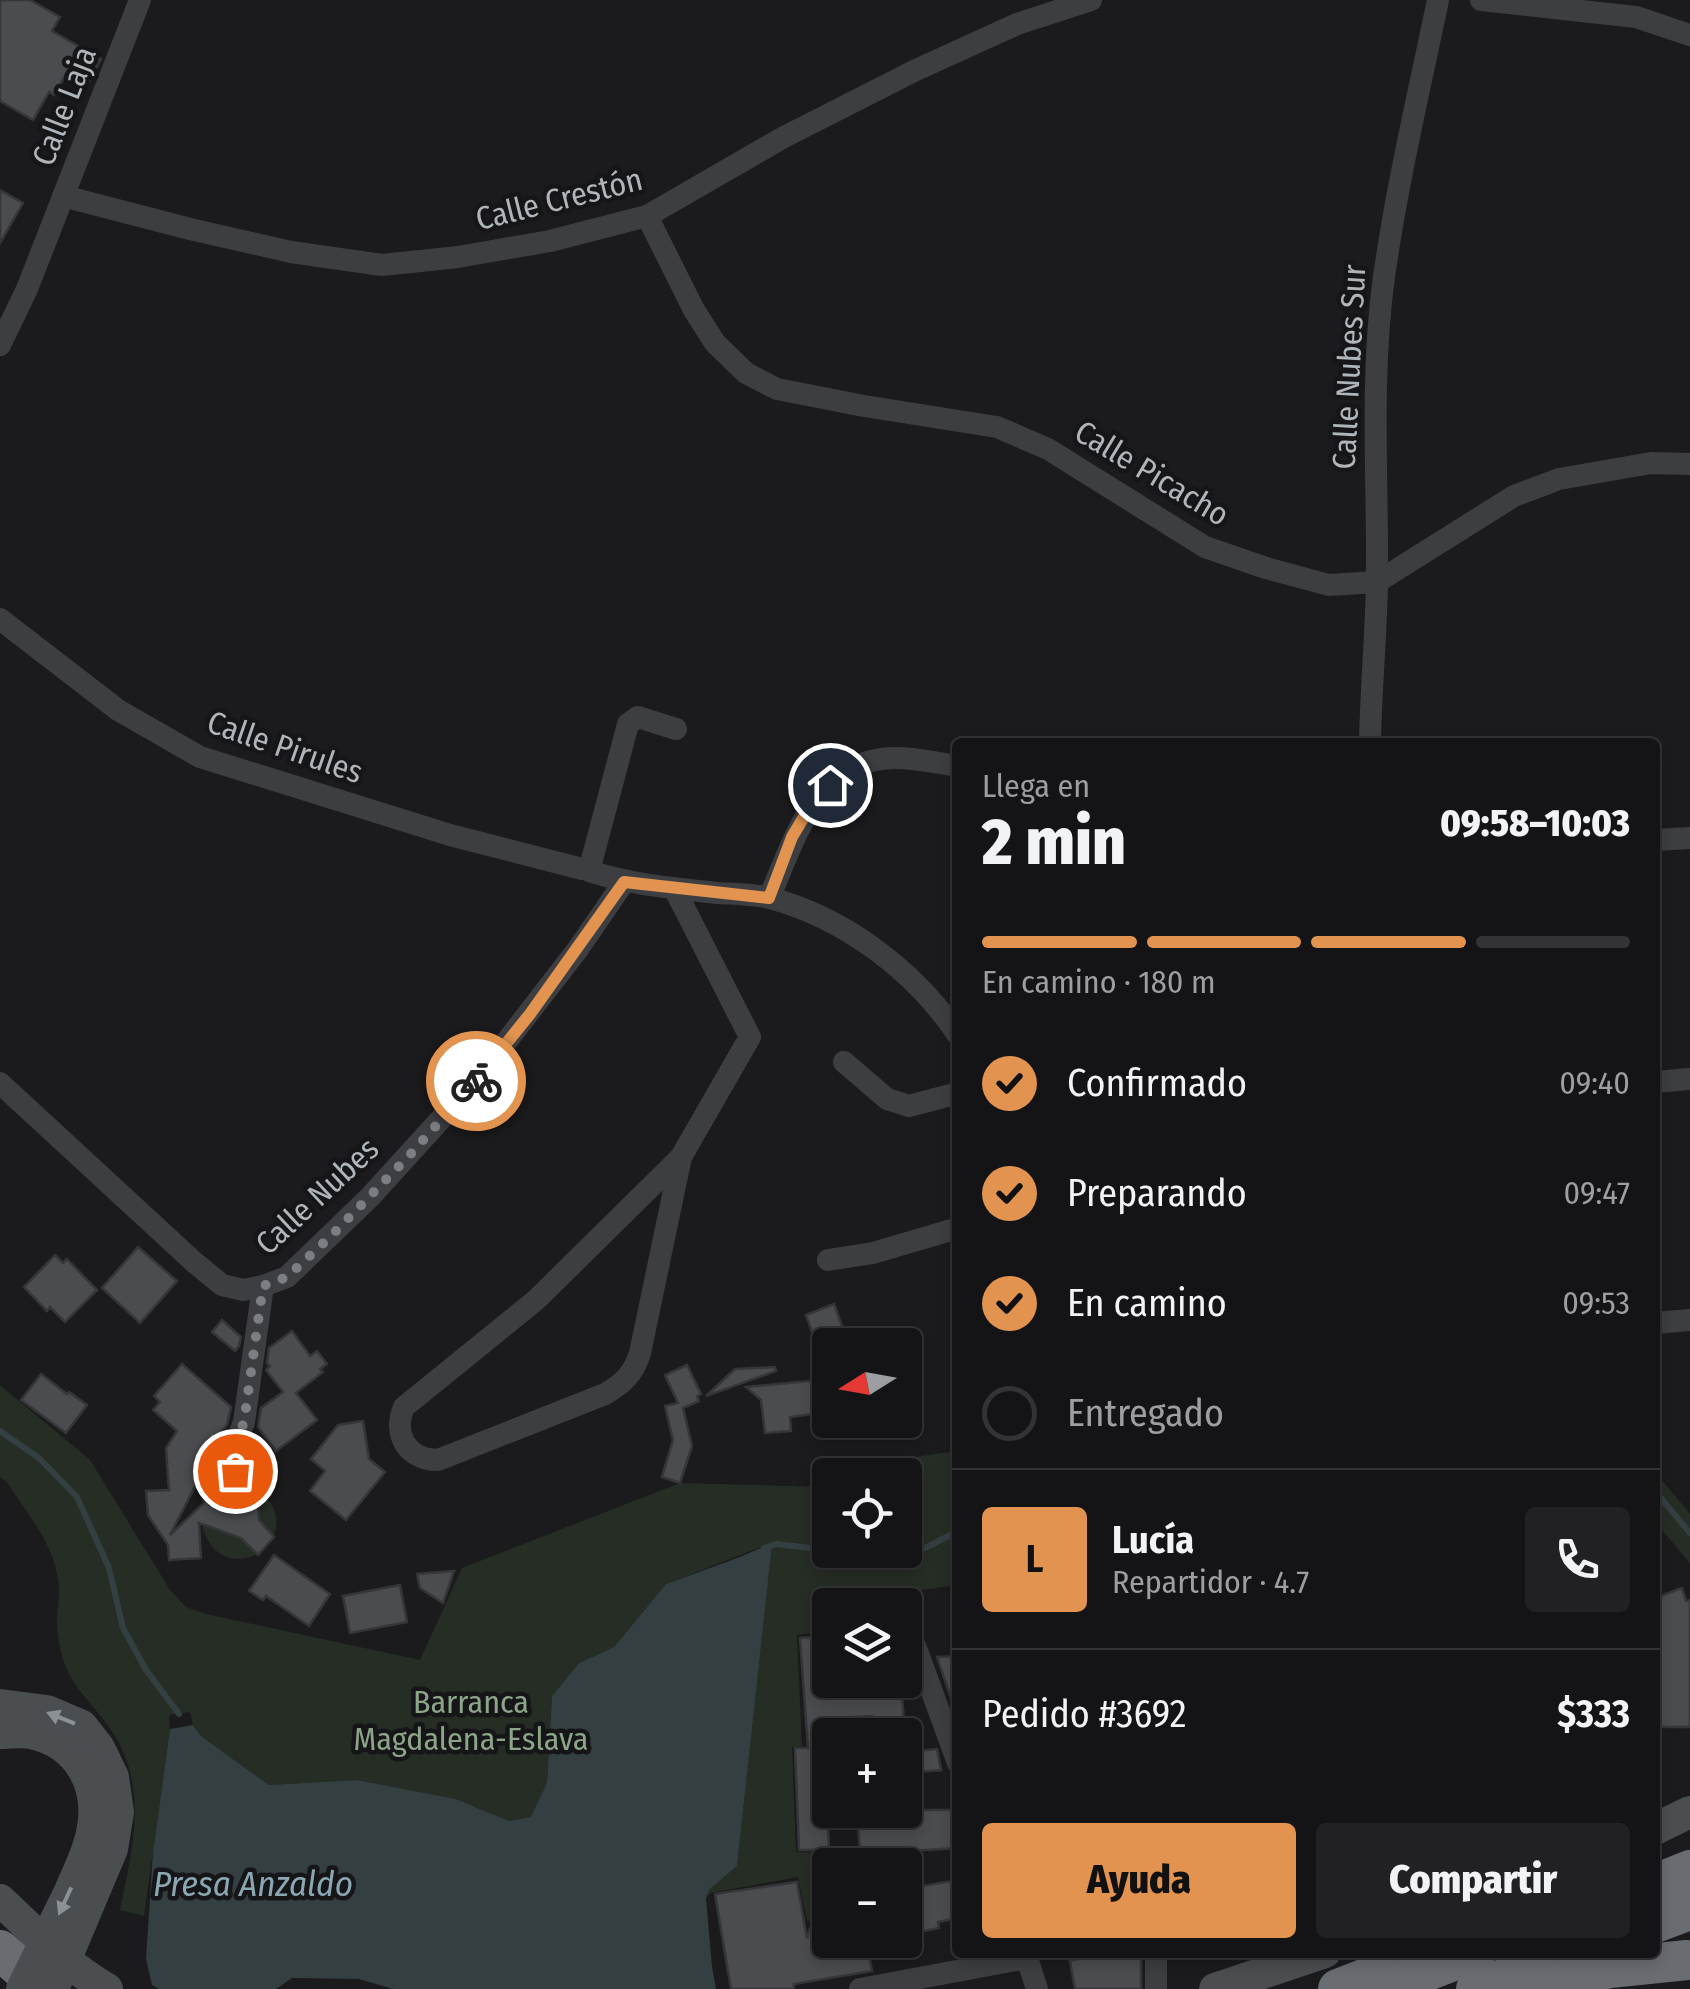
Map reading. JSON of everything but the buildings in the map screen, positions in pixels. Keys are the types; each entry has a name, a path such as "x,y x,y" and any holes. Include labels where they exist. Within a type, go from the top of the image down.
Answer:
{"highway":[{"path":"1660,1866 1690,1854"},
{"path":"1660,1882 1690,1870"},
{"path":"1660,1904 1690,1894"},
{"path":"1660,1921 1690,1910"},
{"path":"12,1936 44,1989"},
{"path":"1338,1989 1417,1958"},
{"path":"1382,1989 1461,1958"},
{"path":"1435,1989 1512,1958"},
{"path":"1476,1989 1557,1958"},
{"path":"1542,1989 1610,1968 1688,1959"},
{"path":"0,1979 13,1989"}],"main road":[{"path":"0,1704 47,1712 82,1726 99,1748 113,1777 118,1812 112,1849 53,1989"},
{"path":"0,1733 29,1732 57,1742 76,1756 90,1778 94,1803 92,1832 82,1863 22,1989"},
{"path":"1660,1826 1690,1812"},
{"path":"0,1888 12,1936"},
{"path":"0,1900 12,1936"},
{"path":"12,1936 44,1943 107,1989"},
{"path":"1214,1989 1307,1958"},
{"path":"1608,1989 1688,1959"}],"street":[{"name":"Calle Laja","path":"0,345 27,288 140,0"},
{"name":"Calle Crestón","path":"63,196 291,252 382,264 514,248 647,216 784,137 916,70 1017,24 1090,0"},
{"name":"Calle Nubes Sur","path":"1370,738 1377,582 1376,382 1384,279 1438,0"},
{"path":"1481,0 1636,17 1690,35"},
{"name":"Calle Picacho","path":"647,216 694,310 715,343 746,373 777,389 997,427 1048,449 1205,547 1329,585 1377,582 1514,496 1560,479 1651,463 1690,464"},
{"name":"Calle Pirules","path":"0,619 118,710 200,757 450,835 624,882 769,898 836,924 897,965 952,1026"},
{"path":"586,870 628,724 638,717 676,728"},
{"path":"769,898 792,837 808,810 830,785 859,764 894,758 952,765"},
{"path":"1660,840 1690,838"},
{"name":"Calle Nubes","path":"0,1083 222,1285 243,1290 263,1286 287,1277 426,1138 530,1014 624,882"},
{"path":"674,888 750,1037 681,1157 536,1300 404,1408 400,1432 413,1453 438,1460 605,1394 630,1375 640,1353 681,1157"},
{"path":"844,1062 886,1099 908,1106 952,1095"},
{"path":"1660,1082 1690,1079"},
{"path":"828,1260 873,1253 952,1230"},
{"path":"238,1437 244,1422 263,1286"},
{"path":"1660,1323 1690,1320"},
{"path":"922,1663 952,1738"},
{"path":"860,1989 1011,1958"},
{"path":"1027,1958 1037,1989"},
{"path":"1156,1958 1156,1989"}],"green space":[{"name":"Barranca Magdalena-Eslava","path":"0,1385 90,1460 170,1590 186,1607 420,1660 462,1568 680,1483 812,1487 812,1568 922,1568 922,1458 908,1458 952,1452 952,1586 922,1590 812,1588 812,1633 797,1635 802,1746 792,1747 796,1852 812,1852 812,1920 807,1921 798,1877 711,1893 706,1898 709,1890 737,1866 771,1543 666,1584 614,1647 579,1663 552,1696 547,1783 532,1817 509,1821 456,1799 357,1780 269,1785 201,1736 190,1712 169,1715 144,1916 120,1910 133,1842 131,1776 113,1733 65,1665 58,1631 59,1589 53,1560 0,1477"},
{"path":"252,1468 274,1509 276,1525 264,1550 239,1559 214,1548 205,1534 202,1495 219,1477 237,1479"},
{"path":"1660,1478 1690,1514 1690,1563 1660,1528"}],"water":[{"name":"Presa Anzaldo","path":"772,1543 737,1866 709,1890 706,1898 716,1989 393,1989 359,1979 292,1978 276,1989 159,1989 152,1985 146,1959 153,1852 170,1729 193,1725 201,1736 269,1785 357,1780 456,1799 509,1821 531,1817 547,1783 552,1696 579,1663 614,1647 666,1584"}],"waterway":[{"path":"0,1431 39,1458 77,1497 109,1568 123,1628 146,1670 179,1714"},
{"path":"1660,1497 1690,1533"},
{"path":"922,1548 952,1534"},
{"path":"764,1548 776,1544 812,1548"}],"way so far":[{"path":"235,1471 248,1455 238,1437 244,1422 263,1286 287,1277 332,1235 476,1081"}],"route":[{"path":"476,1081 530,1014 624,882 769,898 792,837 808,810 830,785"}]}
